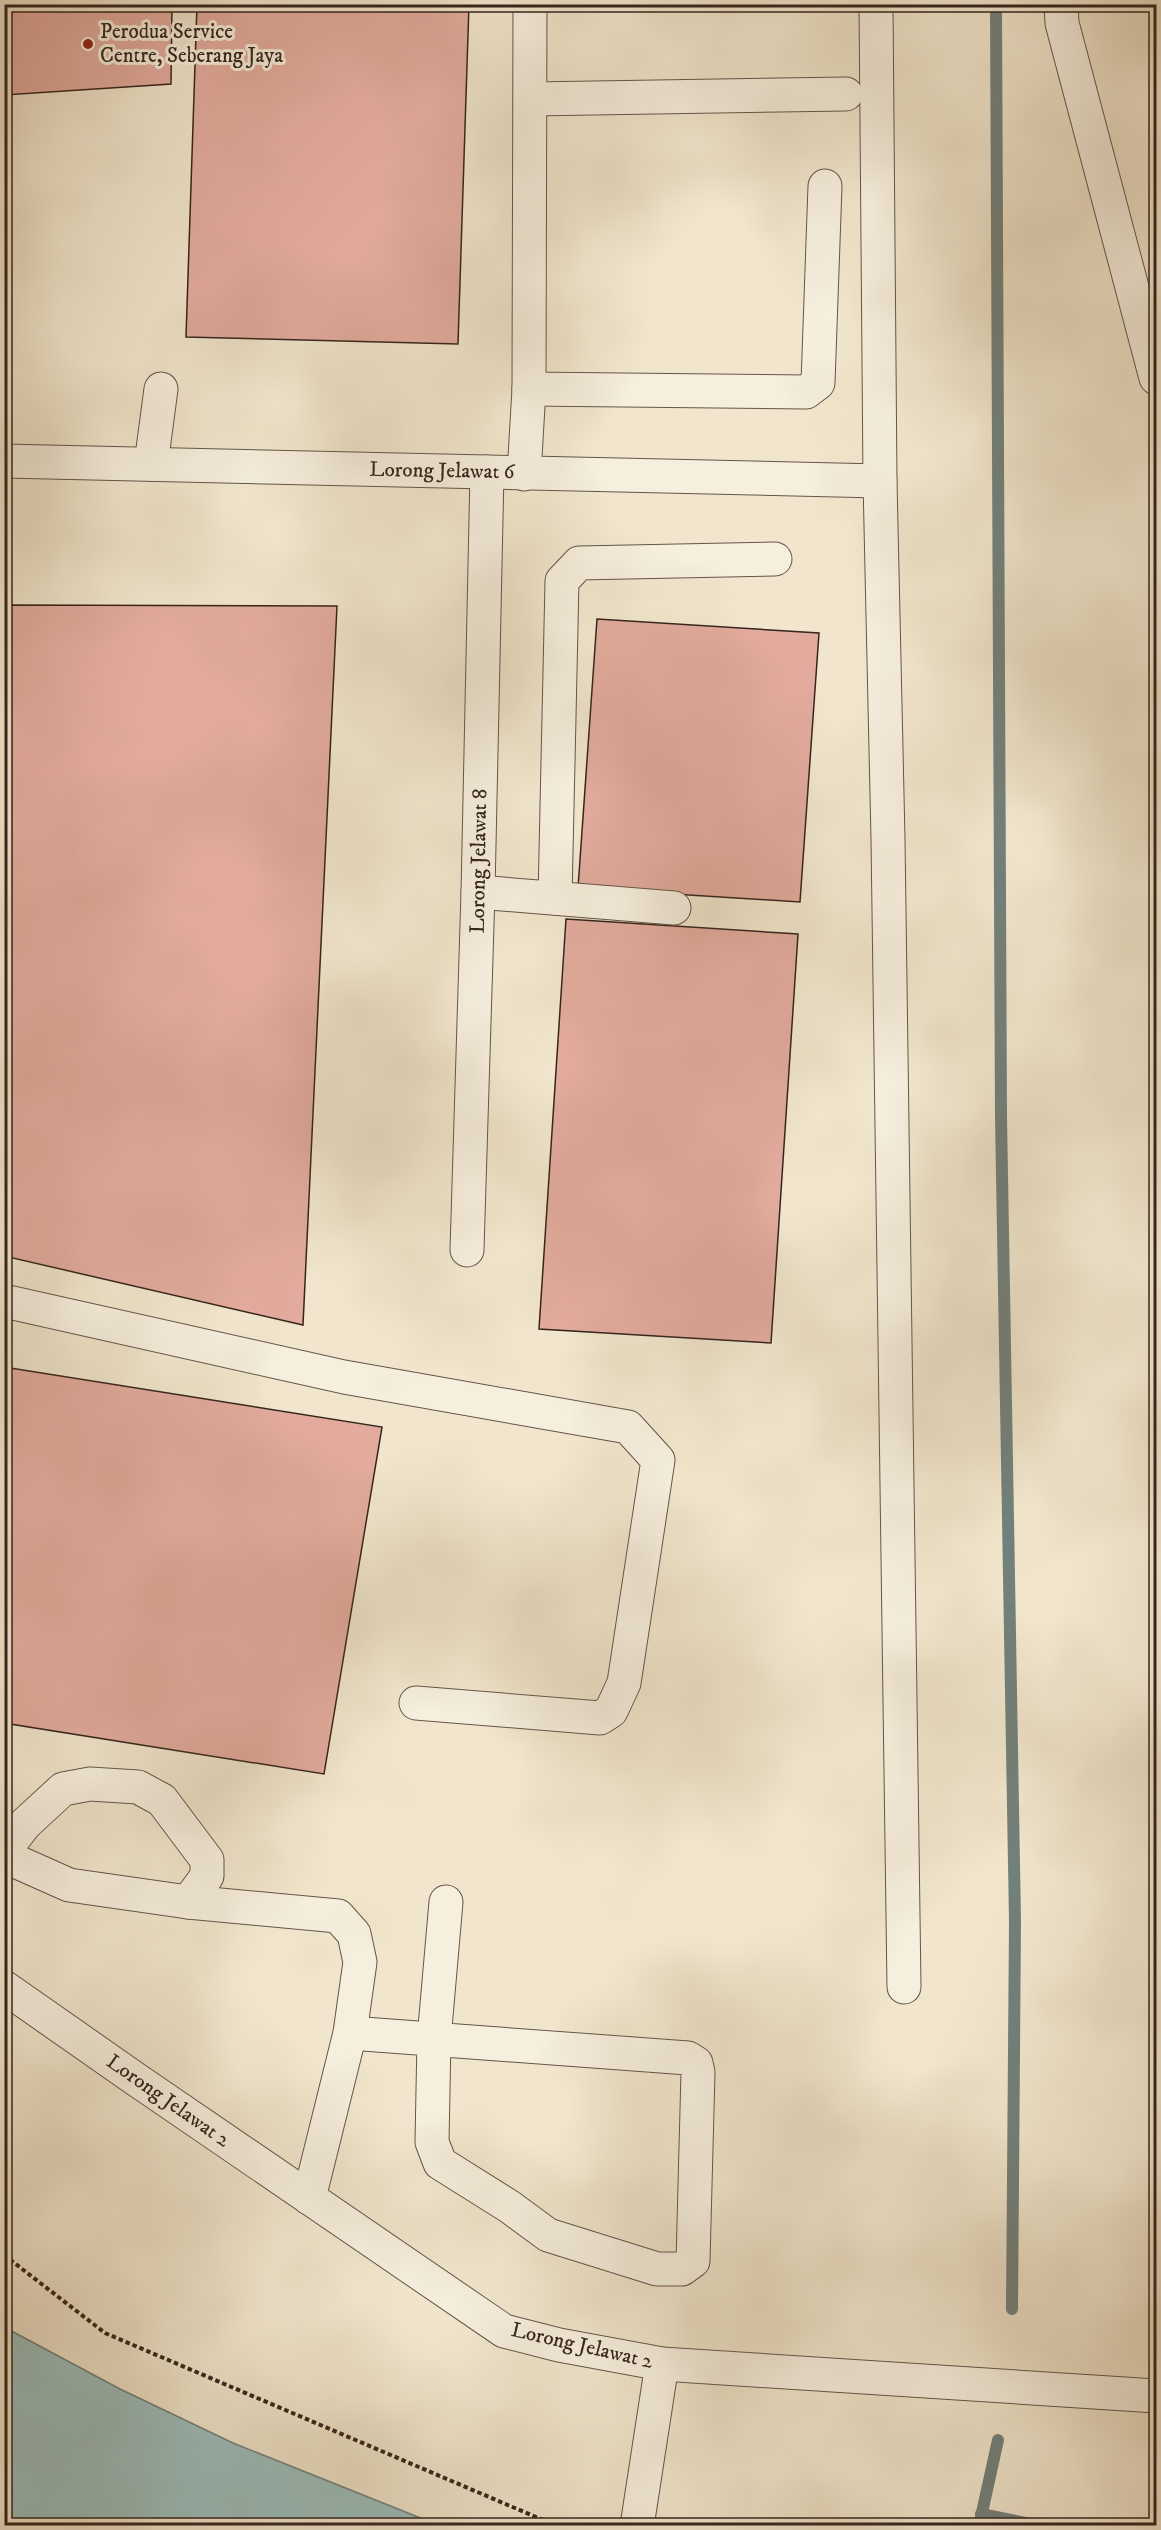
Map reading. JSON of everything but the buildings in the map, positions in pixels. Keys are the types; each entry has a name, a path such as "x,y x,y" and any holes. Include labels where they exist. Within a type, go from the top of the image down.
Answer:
{"street":[{"path":"524,474 529,389 530,4"},
{"path":"876,4 880,481 888,851 904,1987"},
{"path":"1061,4 1062,23 1156,378"},
{"path":"531,99 846,94"},
{"path":"529,389 806,392 818,383 825,186"},
{"path":"151,464 161,389"},
{"name":"Lorong Jelawat 6","path":"4,461 880,481"},
{"name":"Lorong Jelawat 8","path":"467,1250 487,472"},
{"path":"555,898 562,581 579,564 775,559"},
{"path":"478,892 674,908"},
{"path":"4,1301 344,1377 628,1427 658,1460 624,1683 611,1711 600,1718 416,1703"},
{"path":"4,1851 25,1824 63,1789 90,1784 138,1787 162,1800 207,1860 207,1876 188,1902"},
{"path":"4,1856 69,1885 188,1902 338,1916 354,1934 360,1962 350,2033 309,2198"},
{"path":"350,2033 434,2039 688,2058 696,2063 698,2072 693,2261 682,2268 657,2269 548,2235 510,2207 440,2163 432,2142 434,2039 446,1902"},
{"name":"Lorong Jelawat 2","path":"4,1987 504,2331 559,2345 662,2364 1156,2396"},
{"path":"637,2526 662,2364"}],"path":[{"path":"4,2255 105,2333 557,2526"}],"water":[{"path":"4,2327 120,2389 233,2443 438,2525 5,2525"}],"waterway":[{"path":"996,4 1001,1117 1015,1921 1012,2309"},
{"path":"979,2526 998,2440"},
{"path":"981,2514 1041,2526"}],"place":[{"name":"Perodua Service Centre, Seberang Jaya","path":"88,44"}]}
